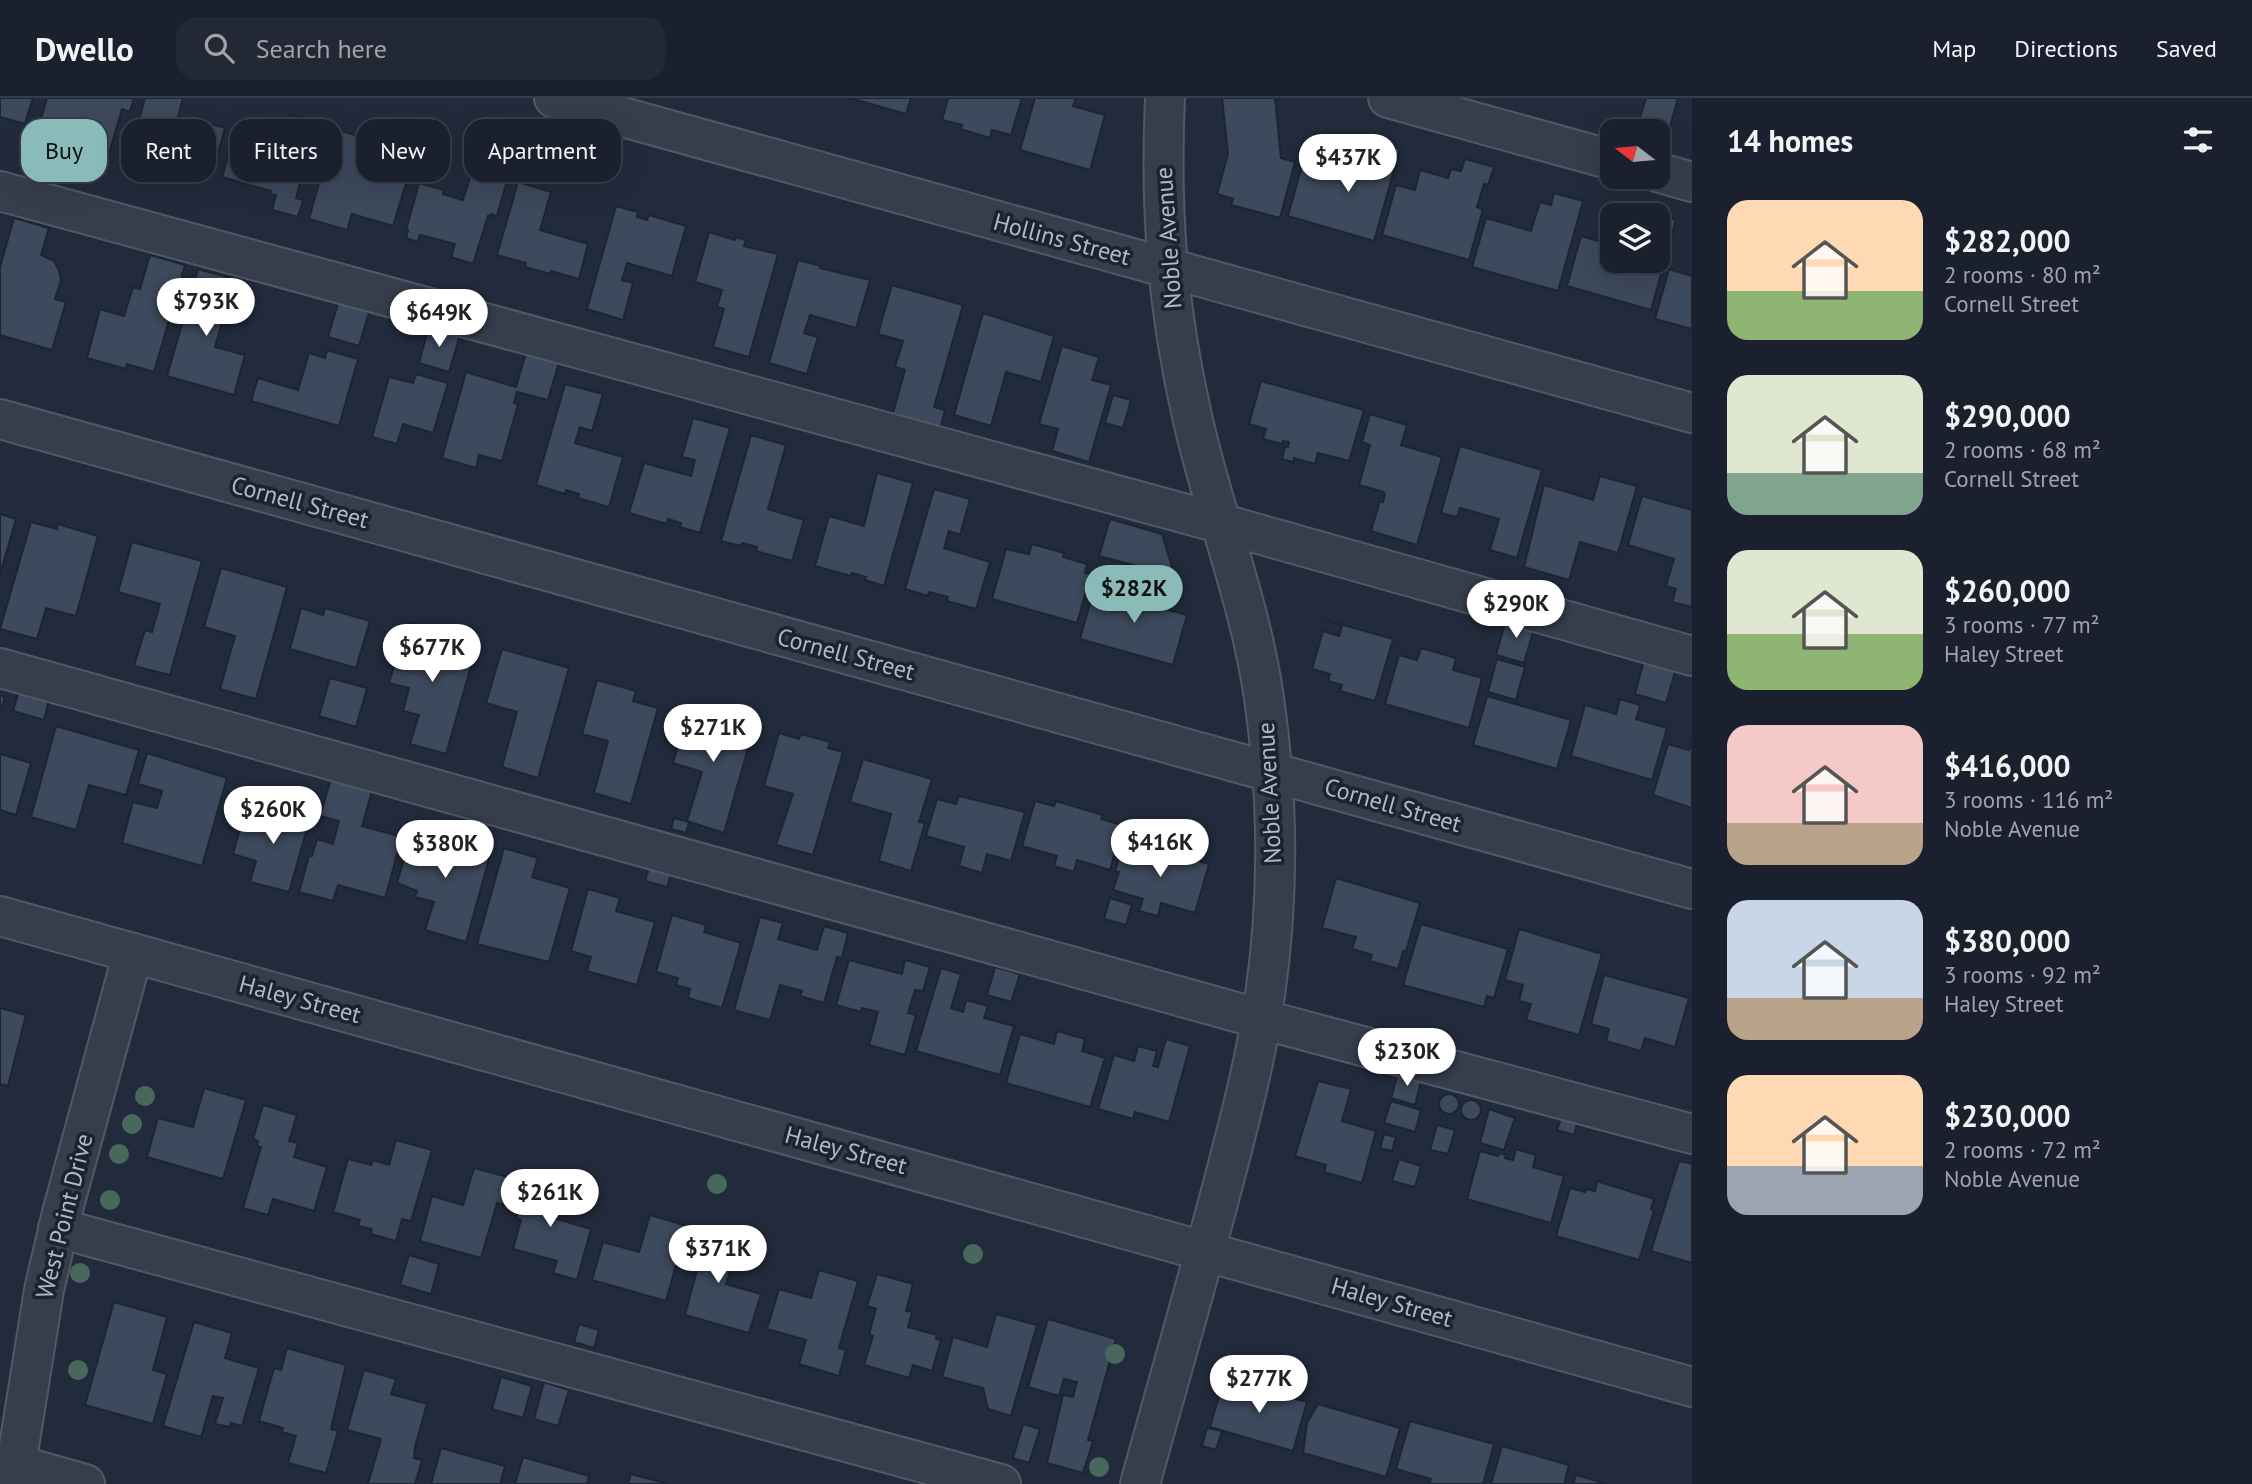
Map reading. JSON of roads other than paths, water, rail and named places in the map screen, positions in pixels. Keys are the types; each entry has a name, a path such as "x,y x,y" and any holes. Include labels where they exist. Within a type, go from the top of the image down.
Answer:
{"street":[{"name":"Hollins Street","path":"554,98 1692,413"},
{"name":"Noble Avenue","path":"1140,1484 1249,1086 1261,1019 1273,918 1272,771 1264,697 1245,604 1192,418 1174,326 1167,268 1162,174 1165,98"},
{"path":"1388,98 1600,157"},
{"path":"1670,176 1692,182"},
{"path":"0,191 1223,524 1692,656"},
{"name":"Cornell Street","path":"0,419 1692,889"},
{"path":"0,668 1261,1019 1692,1134"},
{"name":"Haley Street","path":"0,916 1692,1387"},
{"name":"West Point Drive","path":"15,1475 44,1290 58,1228 133,953"},
{"path":"58,1228 1000,1484"},
{"path":"15,1475 85,1484"}]}
